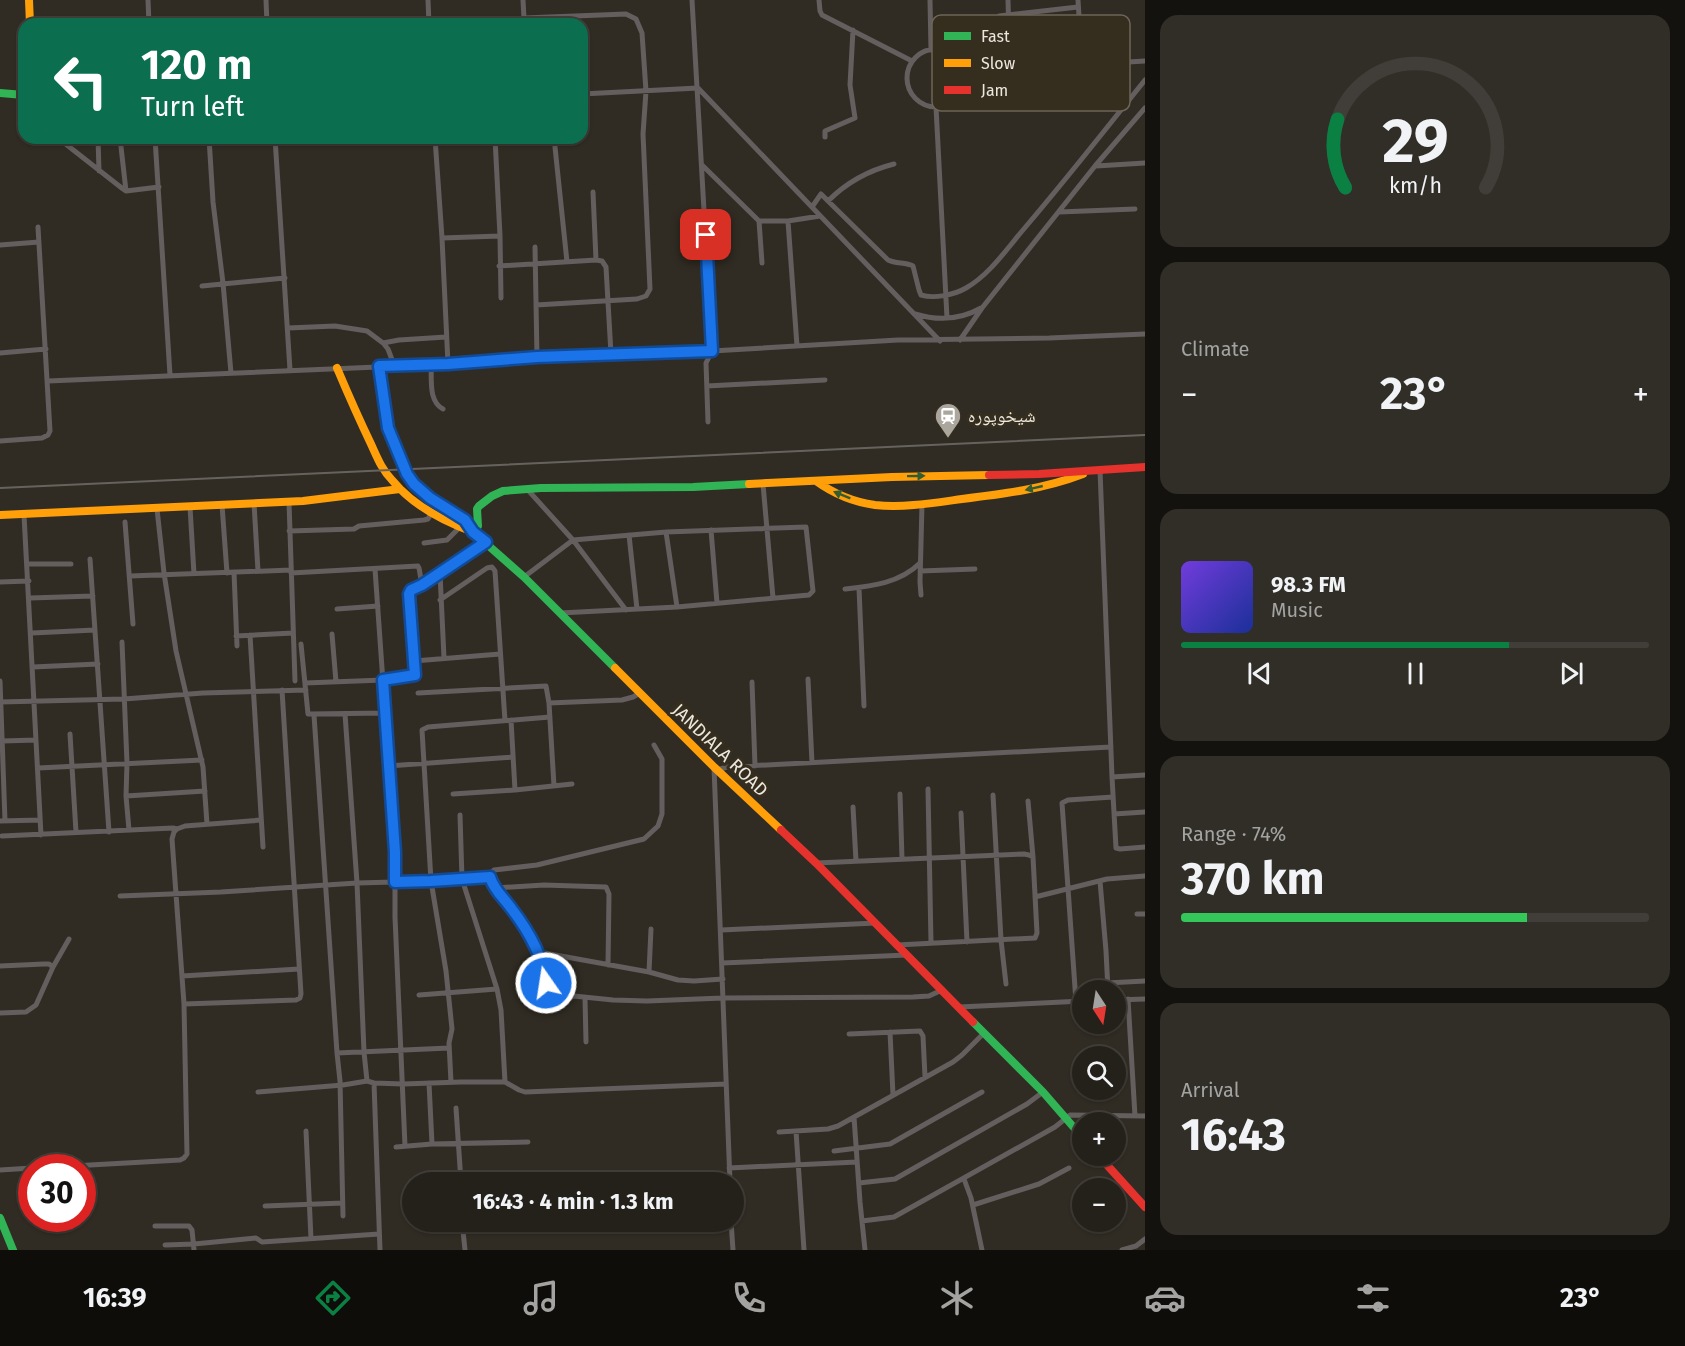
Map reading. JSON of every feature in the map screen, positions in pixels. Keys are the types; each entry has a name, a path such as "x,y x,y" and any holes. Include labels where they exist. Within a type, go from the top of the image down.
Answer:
{"street":[{"path":"29,0 30,18"},
{"path":"148,0 149,18"},
{"path":"266,0 267,18"},
{"path":"428,0 429,18"},
{"path":"523,0 525,18 626,14 632,16 639,23 642,33 646,91 643,134 651,286 646,296 536,305"},
{"path":"692,0 712,351 706,363 708,422"},
{"path":"819,0 821,14 912,62"},
{"path":"930,0 931,50 919,55 912,62 907,77 909,91 913,96 923,105 932,106"},
{"path":"1013,15 1078,3"},
{"path":"825,137 825,131 855,118 850,85 853,30"},
{"path":"1130,62 1145,61"},
{"path":"1130,100 1145,81"},
{"path":"588,94 698,88 940,341"},
{"path":"0,93 18,94"},
{"path":"960,340 982,308 1095,166 1145,108"},
{"path":"936,111 947,318"},
{"path":"812,207 821,194 888,260 913,266 921,295 946,295 965,289 995,263 1121,111"},
{"path":"65,144 123,189 159,187"},
{"path":"98,144 99,171"},
{"path":"121,144 126,190"},
{"path":"155,144 170,375"},
{"path":"210,144 213,202 231,373"},
{"path":"275,144 290,370"},
{"path":"435,144 448,364"},
{"path":"495,144 501,298"},
{"path":"555,144 567,262"},
{"path":"1095,166 1145,163"},
{"path":"828,201 856,179 894,164"},
{"path":"702,165 759,221 762,263"},
{"path":"593,192 596,260"},
{"path":"1059,212 1135,209"},
{"path":"759,221 788,221 820,216"},
{"path":"788,221 796,346"},
{"path":"0,441 37,439 48,435 51,428 38,227"},
{"path":"442,238 500,236"},
{"path":"0,245 39,242"},
{"path":"535,247 537,357"},
{"path":"499,266 603,261 606,267 611,354"},
{"path":"202,286 285,279"},
{"path":"913,313 931,318 962,317 982,308"},
{"path":"288,328 335,326 367,331 383,343 394,365"},
{"path":"48,381 448,364 537,357 712,351 898,340 940,341 1145,334"},
{"path":"383,343 446,337"},
{"path":"0,353 46,349"},
{"path":"431,364 433,399 437,406 443,409"},
{"name":"JANDIALA ROAD","path":"379,366 388,428 407,474 414,484 430,498 465,520 473,532 524,577 715,768 816,862 1043,1092 1072,1126"},
{"path":"337,368 363,429 384,470 414,502 473,532 478,526 477,509 492,496 503,491 693,487 892,477 1039,474 1145,467"},
{"path":"707,386 825,380"},
{"path":"1100,470 1116,848 1145,847"},
{"path":"816,481 827,489 856,501 900,507 1017,492 1065,481 1089,471"},
{"path":"763,484 773,598"},
{"path":"0,516 319,500 400,489"},
{"path":"526,489 573,540 626,609"},
{"path":"289,502 295,681"},
{"path":"254,503 258,571"},
{"path":"921,595 922,504"},
{"path":"222,505 231,572 237,646"},
{"path":"190,507 194,574"},
{"path":"157,508 164,575 176,651 202,760 207,824"},
{"path":"289,531 354,529 360,526 424,520 428,519 432,512"},
{"path":"24,515 41,835"},
{"path":"125,522 133,624"},
{"path":"424,543 447,540 460,527"},
{"path":"524,577 573,540 629,534 806,527 812,592 807,596 677,607 560,613"},
{"path":"711,530 717,603"},
{"path":"666,532 677,607"},
{"path":"629,534 637,609"},
{"path":"1,702 124,699 282,690 336,682 383,680 415,675 409,594 486,542"},
{"path":"90,559 109,832"},
{"path":"845,589 881,585 913,570 920,563"},
{"path":"28,564 71,564"},
{"path":"130,576 418,566 422,585"},
{"path":"440,600 487,568 494,569 503,688 513,757 515,790"},
{"path":"375,569 395,852 405,1146"},
{"path":"920,571 975,569"},
{"path":"440,573 444,658"},
{"path":"0,582 29,581"},
{"path":"859,588 864,706"},
{"path":"30,598 93,596"},
{"path":"337,609 378,606"},
{"path":"32,633 95,630"},
{"path":"236,636 293,633"},
{"path":"332,634 336,682"},
{"path":"250,635 263,847"},
{"path":"122,642 129,831"},
{"path":"301,644 310,715 386,713"},
{"path":"414,660 500,654"},
{"path":"33,667 98,664"},
{"path":"808,680 812,762"},
{"path":"0,681 2,821 40,820"},
{"path":"752,682 755,765"},
{"path":"418,693 545,685 549,703 554,786"},
{"path":"184,1004 300,998 282,690"},
{"path":"549,703 622,700 640,693"},
{"path":"345,714 357,883 367,1081"},
{"path":"314,715 340,1085 343,1216"},
{"path":"451,1082 449,1048 452,1029 446,971 431,881 422,731 423,728 428,727 550,717"},
{"path":"70,734 76,832"},
{"path":"1,741 36,740"},
{"path":"654,746 662,759 662,814 658,826 646,838 537,865 494,870 491,873 490,877 495,888 512,909 539,952 545,971 548,998 574,996 636,1000 913,997 929,996 942,990"},
{"path":"729,1172 715,768 1111,747"},
{"path":"388,766 513,757"},
{"path":"38,768 202,760"},
{"path":"1112,777 1145,775"},
{"path":"453,794 572,784"},
{"path":"928,789 931,943"},
{"path":"126,796 205,791"},
{"path":"900,794 902,859"},
{"path":"993,795 1001,940 1006,984"},
{"path":"1078,980 1062,802 1113,797"},
{"path":"897,945 1029,939 1037,936 1028,801"},
{"path":"853,807 856,861"},
{"path":"1114,814 1145,812"},
{"path":"961,813 967,942"},
{"path":"460,815 462,879 497,989 501,1010 506,1082"},
{"path":"96,1165 180,1160 187,1152 184,1004 172,836 177,829 184,826 261,820"},
{"path":"2,836 177,829"},
{"path":"816,862 1024,854 1032,857"},
{"path":"1035,897 1100,881 1145,876"},
{"path":"120,896 490,877"},
{"path":"1100,881 1108,980"},
{"path":"495,888 544,885 606,886 609,894 608,965"},
{"path":"1137,914 1145,914"},
{"path":"721,930 876,923"},
{"path":"649,972 651,929"},
{"path":"0,1013 26,1012 31,1009 38,1000 69,939"},
{"path":"539,952 649,972 678,980 723,979"},
{"path":"722,963 907,955"},
{"path":"0,966 48,964 53,968"},
{"path":"182,976 299,969"},
{"path":"1126,984 1145,981"},
{"path":"419,995 497,989"},
{"path":"585,998 586,1042"},
{"path":"1135,1116 1128,999 1145,999"},
{"path":"958,1007 1072,1001"},
{"path":"849,1034 917,1031 922,1033 926,1077"},
{"path":"890,1032 893,1095"},
{"path":"779,1132 828,1129 854,1117 962,1055 984,1033"},
{"path":"337,1053 449,1048"},
{"path":"258,1092 367,1081 403,1084 506,1082 525,1092 726,1084"},
{"path":"374,1083 380,1250"},
{"path":"429,1083 432,1144"},
{"path":"834,1151 890,1144 982,1092"},
{"path":"859,1183 895,1179 1027,1104 1043,1092"},
{"path":"456,1108 460,1172"},
{"path":"862,1221 894,1217 1055,1127 1070,1114 1145,1116"},
{"path":"854,1117 865,1250"},
{"path":"306,1131 311,1239"},
{"path":"796,1131 804,1250"},
{"path":"396,1147 528,1142"},
{"path":"729,1168 857,1162"},
{"path":"1108,1166 1145,1207"},
{"path":"973,1205 1039,1184 1069,1168"},
{"path":"0,1170 18,1169"},
{"path":"964,1179 973,1205 982,1250"},
{"path":"265,1206 343,1203"},
{"path":"0,1218 13,1250"},
{"path":"155,1226 189,1226 192,1230 194,1247"},
{"path":"463,1232 465,1250"},
{"path":"732,1232 733,1250"},
{"path":"165,1245 194,1247 256,1238 262,1242 379,1234"},
{"path":"1122,1250 1136,1246 1145,1239"}],"railway":[{"path":"0,488 1145,435"}],"traffic: fast":[{"path":"0,93 18,94"},
{"path":"379,366 389,428 407,474 414,484 430,498 465,520 473,532 524,577 615,668"},
{"path":"473,532 478,526 477,509 479,506 503,491 541,488 693,487 749,484"},
{"path":"973,1022 1043,1092 1072,1125"},
{"path":"0,1218 13,1250"}],"traffic: slow":[{"path":"29,0 30,18"},
{"path":"337,368 388,476 419,505 440,518 473,532"},
{"path":"816,481 851,500 867,504 897,506 1023,490 1053,484 1083,474"},
{"path":"749,484 989,475"},
{"path":"0,515 303,501 400,489"},
{"path":"615,668 781,830"}],"traffic: jam":[{"path":"989,475 1145,467"},
{"path":"781,830 973,1022"},
{"path":"1108,1166 1145,1207"}],"place":[{"name":"شیخوپورہ","path":"948,439"}],"route":[{"path":"546,983 539,952 512,909 493,886 490,877 395,882 383,680 415,675 409,594 411,590 486,542 473,532 465,520 430,498 414,484 407,474 388,428 379,366 448,364 537,357 712,351 706,235"}]}
